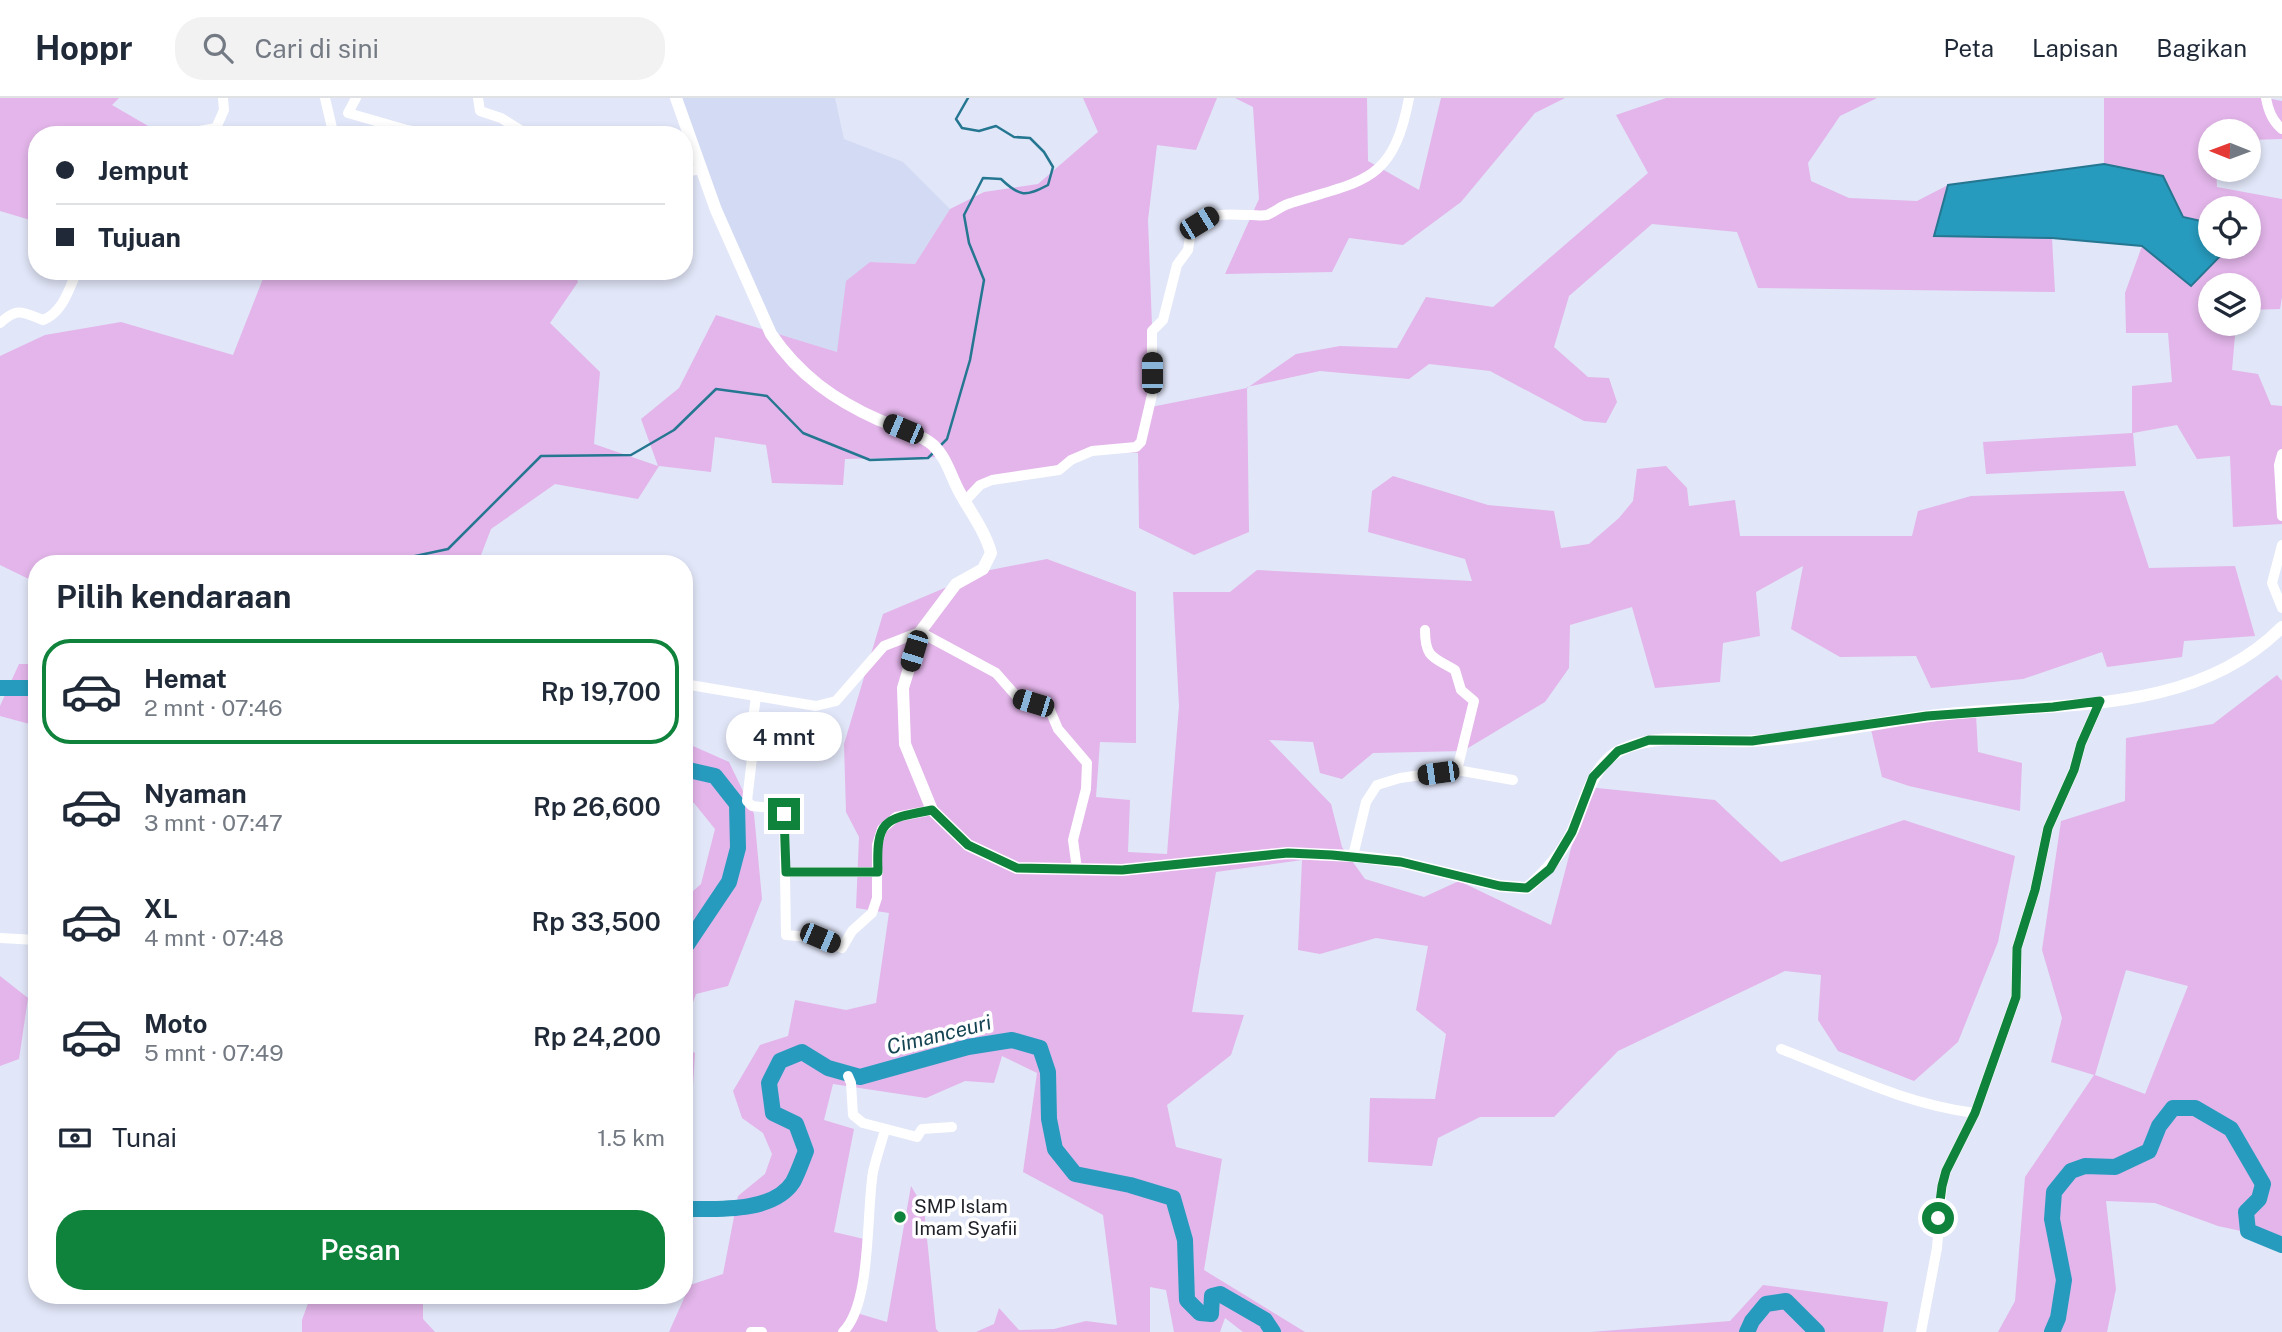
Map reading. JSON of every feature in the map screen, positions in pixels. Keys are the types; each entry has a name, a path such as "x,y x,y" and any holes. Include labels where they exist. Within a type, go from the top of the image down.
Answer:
{"street":[{"path":"217,126 224,110 223,98"},
{"path":"325,98 331,126"},
{"path":"338,126 356,98"},
{"path":"478,98 480,111 514,126"},
{"path":"676,98 686,126"},
{"path":"965,501 980,485 992,480 1059,470 1071,460 1092,451 1136,447 1141,442 1152,395 1152,331 1163,320 1177,265 1188,250 1191,231 1213,215 1266,215 1287,204 1355,184 1379,169 1397,143 1409,98"},
{"path":"2266,98 2276,124 2282,129"},
{"path":"348,113 386,126"},
{"path":"693,146 771,334 794,365 838,400 938,449 987,540 991,553 989,561 983,569 956,584 920,632 903,688 905,744 932,810 968,845 1017,868 1122,870 1288,853 1353,856 1401,862 1500,886 1527,888 1550,869 1567,841 1593,777 1618,751 1649,740 1752,741 1941,715 2139,698 2220,673 2248,657 2282,627"},
{"path":"693,170 701,169"},
{"path":"0,323 11,314 19,312 43,320 51,317 60,307 73,280"},
{"path":"2282,454 2279,465 2282,516"},
{"path":"2282,545 2272,583 2282,608"},
{"path":"1425,630 1425,647 1430,654 1455,670 1461,690 1474,701 1457,770"},
{"path":"693,686 816,706 836,701 884,646 920,632 996,673 1018,698 1049,708 1058,729 1087,763 1086,789 1073,840 1077,869"},
{"path":"756,697 747,801 752,806 780,809 784,814 786,935 820,938 842,948 852,930 872,913 877,898 877,845 882,829 896,817 932,810"},
{"path":"1921,1332 1937,1248 1942,1186 1946,1171 1975,1113 2016,997 2017,948 2035,890 2048,828 2100,701"},
{"path":"1353,856 1366,802 1377,785 1400,778 1457,770 1513,780"},
{"path":"786,872 878,872"},
{"path":"0,938 28,940"},
{"path":"1781,1049 1888,1093 1975,1113"},
{"path":"848,1076 853,1115 863,1123 917,1137 922,1129 952,1126"},
{"path":"843,1332 858,1307 868,1241 873,1172 885,1130"},
{"path":"751,1332 762,1332"}],"shaded area":[{"path":"0,98 119,98 112,105 148,126 28,126 28,219 0,211"},
{"path":"678,98 835,98 844,139 903,162 950,209 915,264 870,262 837,352 765,330 693,138 693,126 688,126"},
{"path":"1083,98 1217,98 1196,150 1157,145 1148,220 1152,326 1151,407 1247,388 1249,532 1194,555 1139,528 1138,453 1090,449 1054,475 988,484 966,502 942,457 845,459 843,485 772,483 766,445 715,437 711,472 659,466 638,499 555,484 491,529 481,555 28,555 28,579 0,565 0,356 45,335 121,322 233,355 262,280 577,280 550,323 600,372 594,444 658,466 641,419 679,388 716,315 837,352 846,281 870,262 915,264 950,209 984,192 1038,184 1098,132"},
{"path":"1235,98 1367,98 1368,161 1419,190 1441,98 1565,98 1535,113 1461,202 1403,245 1349,238 1332,272 1225,274 1259,199 1253,107"},
{"path":"1666,98 1877,98 1840,116 1808,163 1811,181 1849,198 1917,201 1948,185 1934,236 2052,238 2055,292 1758,288 1737,232 1652,224 1569,296 1554,347 1588,377 1609,378 1617,402 1606,423 1584,421 1490,371 1429,364 1409,379 1320,371 1249,387 1296,354 1340,346 1397,348 1426,297 1493,307 1648,173 1616,115"},
{"path":"2104,98 2267,98 2282,101 2282,139 2261,140 2261,119 2198,119 2198,182 2217,182 2217,187 2282,199 2280,309 2261,310 2261,273 2203,273 2217,259 2261,259 2261,196 2198,196 2198,221 2183,218 2162,176 2104,164"},
{"path":"2142,246 2191,285 2198,278 2198,336 2235,336 2232,370 2258,374 2271,405 2282,406 2282,524 2233,527 2230,456 2197,459 2177,425 2133,433 2136,466 1986,474 1983,442 2132,433 2132,386 2172,382 2168,333 2126,333 2125,293"},
{"path":"1666,466 1687,488 1689,506 1735,500 1740,536 1912,536 1918,511 1971,496 2124,491 2149,568 2235,566 2255,636 2184,641 2182,657 2107,667 2102,652 2023,679 1931,688 1916,656 1840,657 1791,629 1803,566 1756,592 1760,636 1723,643 1720,682 1655,688 1632,607 1570,625 1569,668 1545,702 1463,751 1373,753 1342,779 1320,773 1313,742 1269,740 1331,804 1342,847 1365,879 1424,897 1459,881 1551,925 1587,787 1715,800 1781,862 1904,820 2015,856 1998,942 1958,1042 1914,1081 1838,1051 1818,1020 1821,975 1785,971 1618,1051 1554,1117 1480,1117 1438,1138 1432,1166 1368,1162 1370,1098 1435,1099 1446,1034 1416,1010 1428,946 1376,938 1320,954 1298,950 1302,860 1216,872 1192,1012 1244,1015 1231,1055 1167,1105 1176,1147 1222,1159 1204,1270 1305,1332 1243,1332 1225,1318 1220,1332 1174,1332 1166,1290 1150,1287 1150,1332 976,1332 994,1324 999,1308 1019,1330 1054,1329 1086,1321 1117,1325 1103,1215 1023,1172 1037,1073 1002,1056 994,1083 965,1081 926,1098 833,1084 824,1120 854,1129 834,1232 864,1239 860,1314 887,1322 911,1186 924,1208 936,1329 939,1332 669,1332 682,1304 693,1304 693,1284 723,1274 738,1196 765,1174 772,1154 763,1133 742,1118 733,1091 760,1045 788,1036 795,1000 846,1010 876,1003 889,913 856,908 859,837 846,812 844,744 883,614 985,571 1047,559 1136,592 1136,743 1100,742 1096,797 1130,800 1128,852 1167,854 1179,706 1173,592 1230,592 1257,570 1472,581 1465,559 1368,532 1372,491 1393,476 1488,505 1554,511 1561,548 1589,544 1619,518 1633,501 1637,469"},
{"path":"19,664 28,664 28,724 0,716 0,706"},
{"path":"2277,675 2282,681 2282,1240 2218,1226 2155,1203 2106,1201 2116,1289 2107,1332 1998,1332 2015,1301 2025,1177 2094,1075 2051,1062 2062,1018 2042,950 2061,821 2125,801 2126,738 2213,724","holes":["2126,970 2188,986 2145,1094 2095,1075"]},
{"path":"1976,715 1978,752 2022,763 2020,811 1909,786 1882,777 1870,725"},
{"path":"693,746 729,762 754,814 762,899 728,986 696,994 693,1002 693,891 701,884 715,829 694,803"},
{"path":"0,976 28,998 19,1059 0,1066"},
{"path":"693,1052 695,1053 693,1086"},
{"path":"1763,1285 1888,1302 1883,1332 1591,1332 1730,1321"},
{"path":"308,1304 423,1304 423,1319 435,1332 302,1332 302,1320"}],"water":[{"path":"2104,164 2163,176 2183,217 2198,220 2198,259 2217,259 2204,273 2198,273 2198,279 2191,286 2142,246 2052,238 1934,236 1948,185"}],"waterway":[{"path":"940,446 947,439 970,360 984,280 969,243 964,215 983,178 1001,179 1018,192 1028,193 1048,185 1053,167 1044,152 1030,138 1014,137 996,126 979,131 962,128 956,119 968,98"},
{"path":"420,555 448,549 541,456 631,455 674,430 716,389 767,396 803,433 870,460 928,458 933,453"},
{"name":"Cimanceuri","path":"0,688 28,688"},
{"name":"Cimanceuri","path":"693,771 715,776 737,804 738,848 729,882 693,936"},
{"name":"Cimanceuri","path":"693,1209 728,1209 758,1204 784,1192 793,1182 806,1151 796,1124 773,1113 769,1083 780,1061 802,1052 828,1068 860,1077 968,1047 1012,1040 1040,1048 1048,1072 1049,1119 1055,1149 1075,1174 1130,1185 1173,1198 1185,1240 1187,1300 1200,1313 1211,1314 1212,1296 1220,1294 1265,1320 1273,1332"},
{"name":"Cimanceuri","path":"2052,1332 2058,1318 2064,1280 2052,1219 2054,1192 2071,1171 2085,1166 2115,1167 2149,1151 2159,1126 2173,1108 2195,1108 2231,1129 2263,1184 2259,1199 2246,1212 2248,1231 2282,1245"},
{"name":"Cimanceuri","path":"1747,1332 1766,1304 1786,1301 1817,1332"}],"place":[{"name":"SMP Islam Imam Syafii","path":"900,1217"}],"route":[{"path":"784,814 786,872 878,872 877,845 882,829 896,817 932,810 968,845 1017,868 1122,870 1288,853 1353,856 1401,862 1500,886 1527,888 1550,869 1572,832 1593,777 1618,751 1649,740 1752,741 1927,716 2100,701 2048,828 2035,890 2017,948 2016,997 1975,1113 1946,1171 1938,1218"}]}
